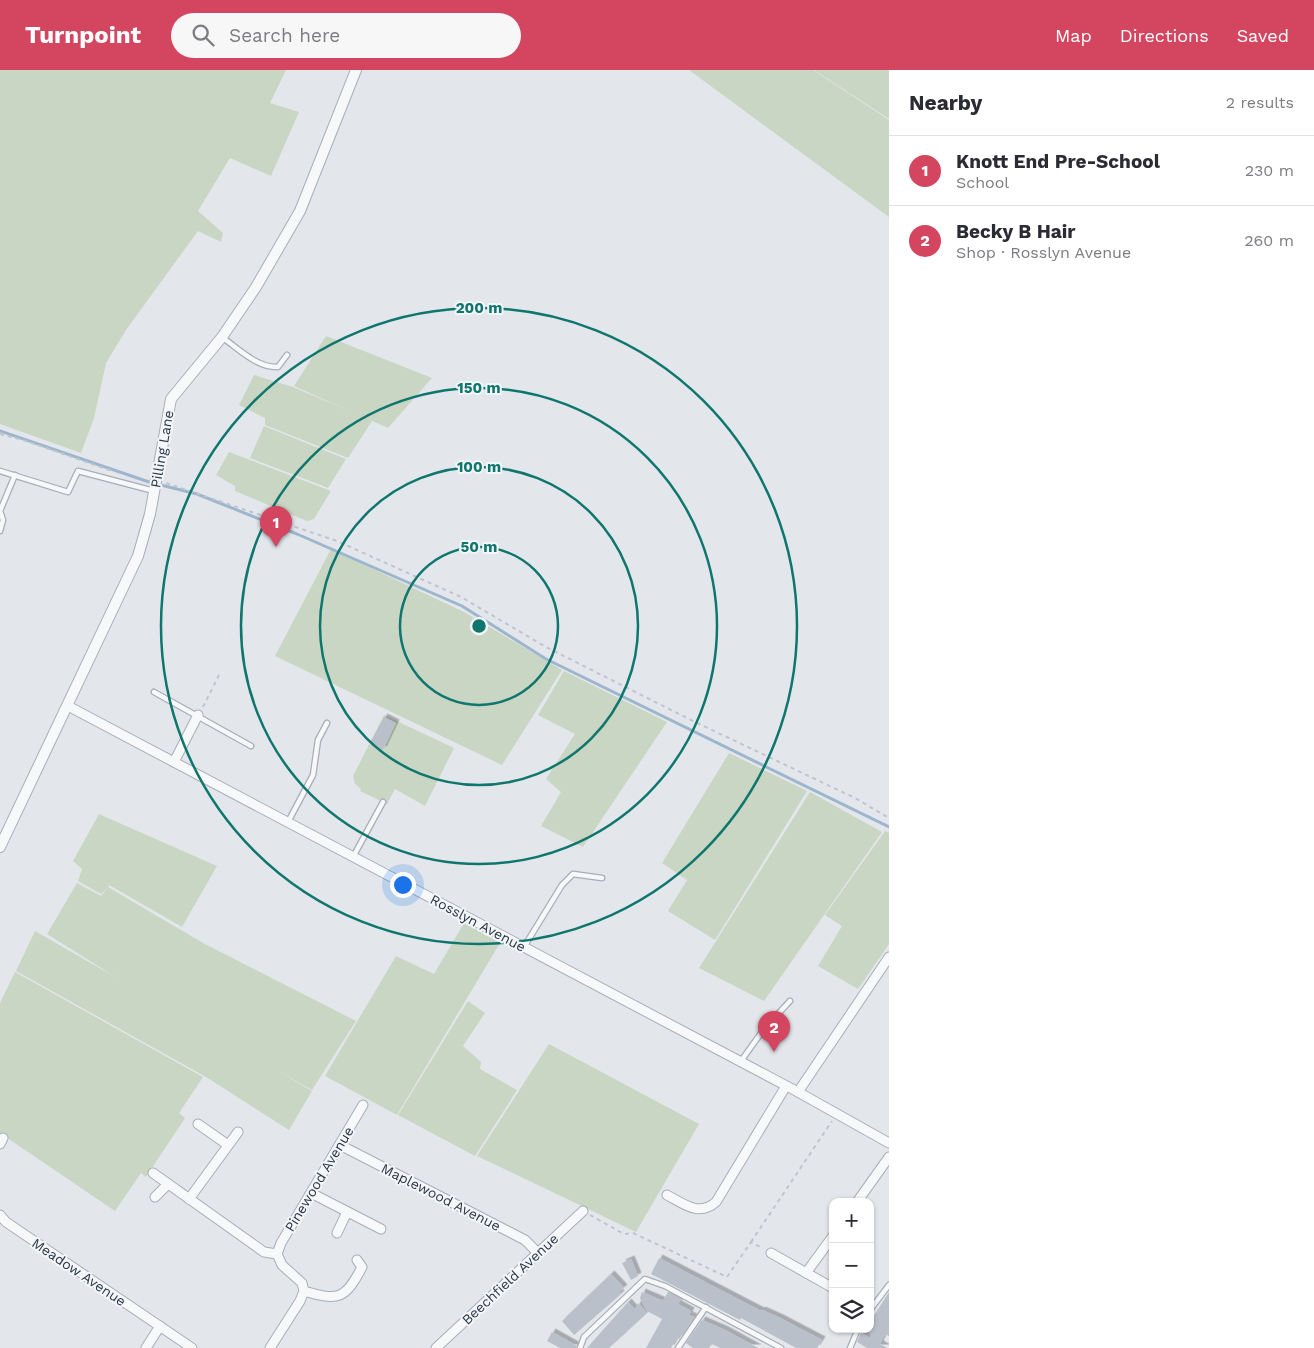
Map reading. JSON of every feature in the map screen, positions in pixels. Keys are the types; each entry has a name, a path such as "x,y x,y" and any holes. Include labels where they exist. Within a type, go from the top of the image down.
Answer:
{"street":[{"name":"Pilling Lane","path":"0,847 138,556 157,480 171,399 222,337 256,288 300,211 356,70"},
{"name":"Rosslyn Avenue","path":"68,706 798,1092 889,1143"},
{"path":"174,762 198,717"},
{"path":"798,1092 889,957"},
{"path":"667,1195 697,1210 710,1207 716,1202 786,1086"},
{"name":"Pinewood Avenue","path":"277,1254 281,1243 363,1105"},
{"path":"198,1124 228,1145"},
{"path":"189,1199 238,1132"},
{"name":"Maplewood Avenue","path":"340,1145 525,1240 538,1253"},
{"path":"860,1198 889,1156"},
{"path":"153,1173 264,1252 277,1254 282,1265 302,1283 304,1292 300,1301 270,1348"},
{"path":"155,1197 168,1184"},
{"path":"311,1193 381,1229"},
{"name":"Beechfield Avenue","path":"436,1348 583,1211"},
{"path":"337,1233 347,1212"},
{"name":"Meadow Avenue","path":"0,1215 6,1222 192,1348"},
{"path":"806,1272 829,1241"},
{"path":"771,1253 829,1286"},
{"path":"304,1292 329,1298 345,1294 362,1267 357,1260"},
{"path":"146,1348 160,1326"}],"lane":[{"path":"222,337 250,358 272,367 278,367 288,354"},
{"path":"0,471 68,492 78,471 154,491"},
{"path":"0,531 3,520 0,511 15,475"},
{"path":"154,692 250,746"},
{"path":"288,822 313,775 318,740 327,722"},
{"path":"353,857 383,802"},
{"path":"524,947 562,885 573,874 602,878"},
{"path":"740,1063 764,1029 790,1001"},
{"path":"580,1348 584,1337 645,1279 706,1307 781,1348"},
{"path":"874,1305 889,1285"},
{"path":"678,1348 706,1307"},
{"path":"850,1348 856,1333"}],"path":[{"path":"0,434 24,440"},
{"path":"173,485 337,541 461,598 546,647 691,720 854,798 889,818"},
{"path":"198,717 219,675"},
{"path":"583,1211 624,1234 633,1233 727,1277 836,1114"},
{"path":"751,1242 771,1253"}],"green space":[{"path":"0,70 286,70 270,103 299,112 271,176 230,158 198,211 223,233 221,242 198,231 126,330 106,363 94,418 81,453 0,424"},
{"path":"689,70 813,70 889,120 889,217"},
{"path":"814,70 889,70 889,119"},
{"path":"326,336 432,378 388,428 372,421 348,458 265,425 265,418 239,405 254,375 293,387 352,412 294,386"},
{"path":"264,426 346,459 328,488 250,458"},
{"path":"229,452 331,491 314,519 307,521 235,491 235,486 216,475"},
{"path":"331,549 466,613 562,670 502,765 275,656"},
{"path":"564,671 667,722 583,847 541,826 561,792 546,779 575,734 538,715"},
{"path":"384,715 454,748 425,806 395,789 387,804 360,791 361,789 355,784 353,776"},
{"path":"729,753 807,791 715,940 668,911 687,880 662,863"},
{"path":"810,792 882,832 764,1001 699,968"},
{"path":"99,814 217,866 182,927 109,885 108,887 203,943 356,1021 312,1090 276,1070 312,1091 289,1130 206,1077 16,971 35,931 117,978 47,934 77,883 101,896 107,888 101,894 78,881 82,869 73,861"},
{"path":"885,831 889,833 889,944 858,989 818,966 842,926 825,915"},
{"path":"464,923 500,943 397,1115 325,1076 396,956 434,974"},
{"path":"15,972 203,1077 179,1113 185,1118 146,1177 141,1173 115,1211 0,1133 0,1003"},
{"path":"468,1001 485,1013 463,1046 481,1062 480,1069 517,1090 475,1156 398,1115"},
{"path":"549,1044 699,1124 636,1232 477,1156"}],"building":[{"path":"384,717 396,723 383,750 370,743"},
{"path":"659,1258 761,1311 780,1318 822,1340 817,1348 796,1348 741,1318 740,1320 651,1274"},
{"path":"631,1259 638,1276 631,1280 622,1263"},
{"path":"611,1274 624,1288 619,1292 621,1294 574,1335 562,1321"},
{"path":"642,1292 663,1301 668,1292 681,1299 678,1304 691,1311 689,1315 694,1317 679,1339 677,1337 671,1348 646,1348 662,1319 647,1311 640,1298"},
{"path":"889,1292 889,1336 885,1334 880,1344 887,1348 867,1348 857,1342 861,1333 870,1338 870,1333 874,1333 874,1316"},
{"path":"628,1302 635,1310 638,1303 647,1313 609,1348 587,1348"},
{"path":"702,1320 758,1348 720,1348 712,1344 709,1348 693,1348 686,1343"},
{"path":"552,1332 577,1346 576,1348 560,1348 547,1341"}],"waterway":[{"path":"0,431 149,482 197,494 297,534 462,606 546,659 889,827"}],"place":[{"name":"Knott End Pre-School","path":"276,547"},
{"name":"Becky B Hair","path":"774,1052"}]}
